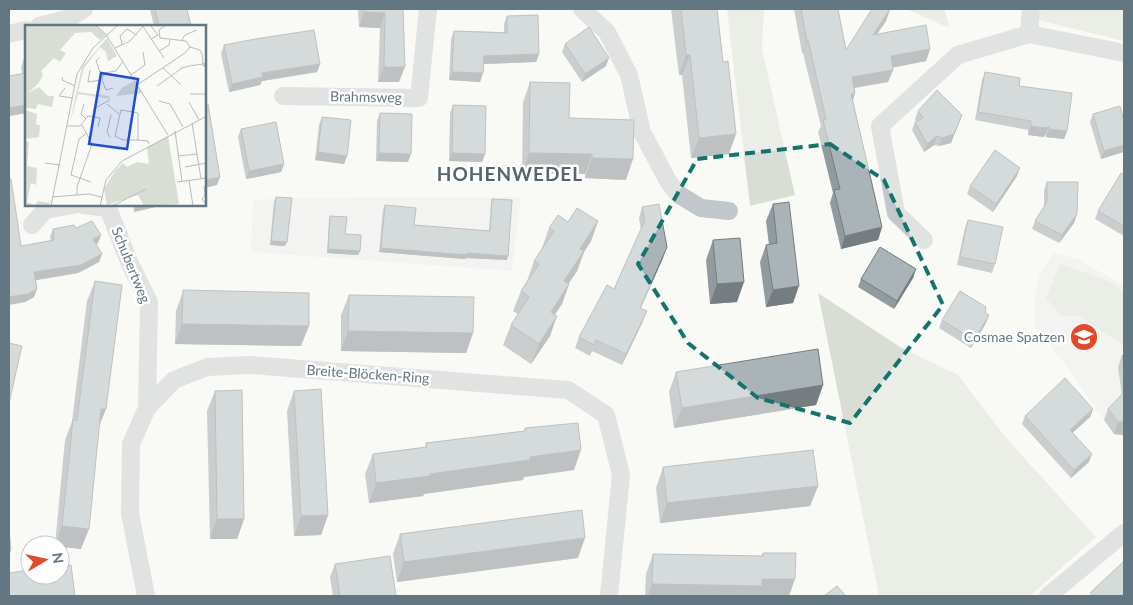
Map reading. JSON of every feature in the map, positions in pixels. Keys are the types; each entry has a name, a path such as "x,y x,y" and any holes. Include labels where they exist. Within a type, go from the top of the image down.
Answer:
{"street":[{"path":"43,25 70,18 84,9"},
{"name":"Brahmsweg","path":"283,96 419,98 428,9"},
{"path":"582,9 607,32 625,66 629,75 642,132 668,181 678,194 701,208 729,211"},
{"path":"1029,34 1031,9"},
{"path":"9,34 25,30"},
{"path":"924,240 896,213 880,126 958,55 1029,34 1124,53"},
{"path":"32,225 45,210 67,206"},
{"name":"Schubertweg","path":"91,206 108,208 130,264 149,302 147,408"},
{"name":"Breite-Blöcken-Ring","path":"146,596 130,513 130,493 131,444 147,408 174,380 207,367 250,365 568,390 606,415 621,475 609,596"},
{"path":"1048,596 1124,533"}],"highlighted area":[{"path":"830,144 884,180 943,305 850,423 758,398 688,343 638,264 697,159"}],"shaded area":[{"path":"727,9 764,9 762,49 795,195 750,206"},
{"path":"906,9 945,9 949,28"},
{"path":"1041,9 1124,9 1124,41 1038,20"},
{"path":"521,197 512,271 251,252 253,200"},
{"name":"Cosmae Spatzen","path":"1053,253 1080,260 1124,286 1124,435 1114,434 1065,364 1035,327 1034,301 1040,273"},
{"path":"1060,264 1111,282 1124,292 1124,350 1123,345 1092,324 1077,316 1061,316 1046,298"},
{"path":"818,293 900,347 958,375 1007,439 1096,537 1030,596 879,596"}],"building":[{"path":"155,9 187,9 191,25 159,25"},
{"path":"364,9 403,9 405,67 384,67 385,13 364,12"},
{"path":"681,9 717,9 723,62 728,61 736,134 699,138 690,55 686,55"},
{"path":"801,9 838,9 846,50 872,9 890,9 873,35 926,25 930,49 891,56 893,70 852,77 855,93 851,94 882,227 845,236 834,190 840,189 823,120 826,119"},
{"path":"538,15 539,54 484,56 483,73 452,72 454,31 507,33 507,16"},
{"path":"589,27 609,58 585,74 565,44"},
{"path":"314,30 320,64 262,73 263,77 232,84 224,45"},
{"path":"985,72 1020,78 1019,86 1072,93 1067,131 1049,129 1049,126 1047,128 1031,126 1031,121 978,112"},
{"path":"25,73 25,105 9,108 9,76"},
{"path":"530,82 570,83 569,118 634,120 633,159 592,158 592,154 529,153"},
{"path":"937,90 962,115 954,134 942,138 937,136 927,144 915,122 923,118 918,111"},
{"path":"206,104 208,104 220,177 206,180"},
{"path":"453,105 486,106 485,154 452,153"},
{"path":"1120,106 1124,121 1124,145 1104,151 1093,114"},
{"path":"380,113 412,114 411,154 379,153"},
{"path":"322,117 351,120 347,156 318,152"},
{"path":"276,122 284,164 249,171 241,129"},
{"path":"995,150 1020,168 996,204 970,186"},
{"path":"1121,173 1124,175 1124,226 1098,211"},
{"path":"9,179 11,179 21,246 54,240 53,229 74,225 76,228 92,221 101,235 93,239 102,254 81,265 34,272 37,289 28,294 9,297"},
{"path":"1047,182 1078,182 1077,214 1062,235 1035,221 1047,202"},
{"path":"276,197 292,198 287,242 271,241"},
{"path":"492,199 512,200 508,256 467,253 467,255 381,248 385,205 416,208 414,225 490,231"},
{"path":"789,202 799,286 773,290 766,245 777,243 773,204"},
{"path":"659,204 667,247 640,308 647,311 626,354 596,340 594,345 579,337 607,285 614,289 645,220 642,207"},
{"path":"577,208 598,221 580,249 584,251 564,281 569,284 551,312 557,316 539,344 511,325 529,297 521,291 539,264 534,261 554,231 549,228 558,215 568,222"},
{"path":"330,216 347,217 345,234 361,235 360,251 328,249"},
{"path":"968,220 1003,227 995,264 960,257"},
{"path":"740,238 744,282 717,284 713,240"},
{"path":"880,247 916,269 897,301 861,279"},
{"path":"95,281 122,285 106,409 101,409 89,529 62,526 73,420 77,420"},
{"path":"183,290 309,293 309,326 182,324"},
{"path":"960,291 986,307 985,313 989,315 974,340 942,320"},
{"path":"349,295 474,297 473,333 348,331"},
{"path":"9,343 22,346 9,403"},
{"path":"818,349 823,385 682,408 676,372"},
{"path":"1065,378 1093,409 1070,430 1092,454 1074,470 1025,416"},
{"path":"321,389 328,515 301,516 294,391"},
{"path":"242,390 244,519 217,519 215,391"},
{"path":"1124,392 1124,422 1118,422 1108,409"},
{"path":"578,423 581,450 530,457 530,460 376,483 373,454 427,447 426,443 525,431 525,428"},
{"path":"813,450 818,486 667,503 663,467"},
{"path":"582,510 585,538 404,562 400,534"},
{"path":"9,529 11,550 9,551"},
{"path":"763,553 796,553 795,579 762,579 762,586 652,584 653,554 763,556"},
{"path":"390,556 396,596 340,596 335,564"},
{"path":"1124,561 1124,596 1093,596 1090,593"},
{"path":"70,565 75,596 9,596 9,573 20,571 20,585 70,585"},
{"path":"837,586 846,596 824,596"}],"place":[{"name":"Cosmae Spatzen","path":"1084,337"}],"district":[{"name":"HOHENWEDEL","path":"510,174"}]}
